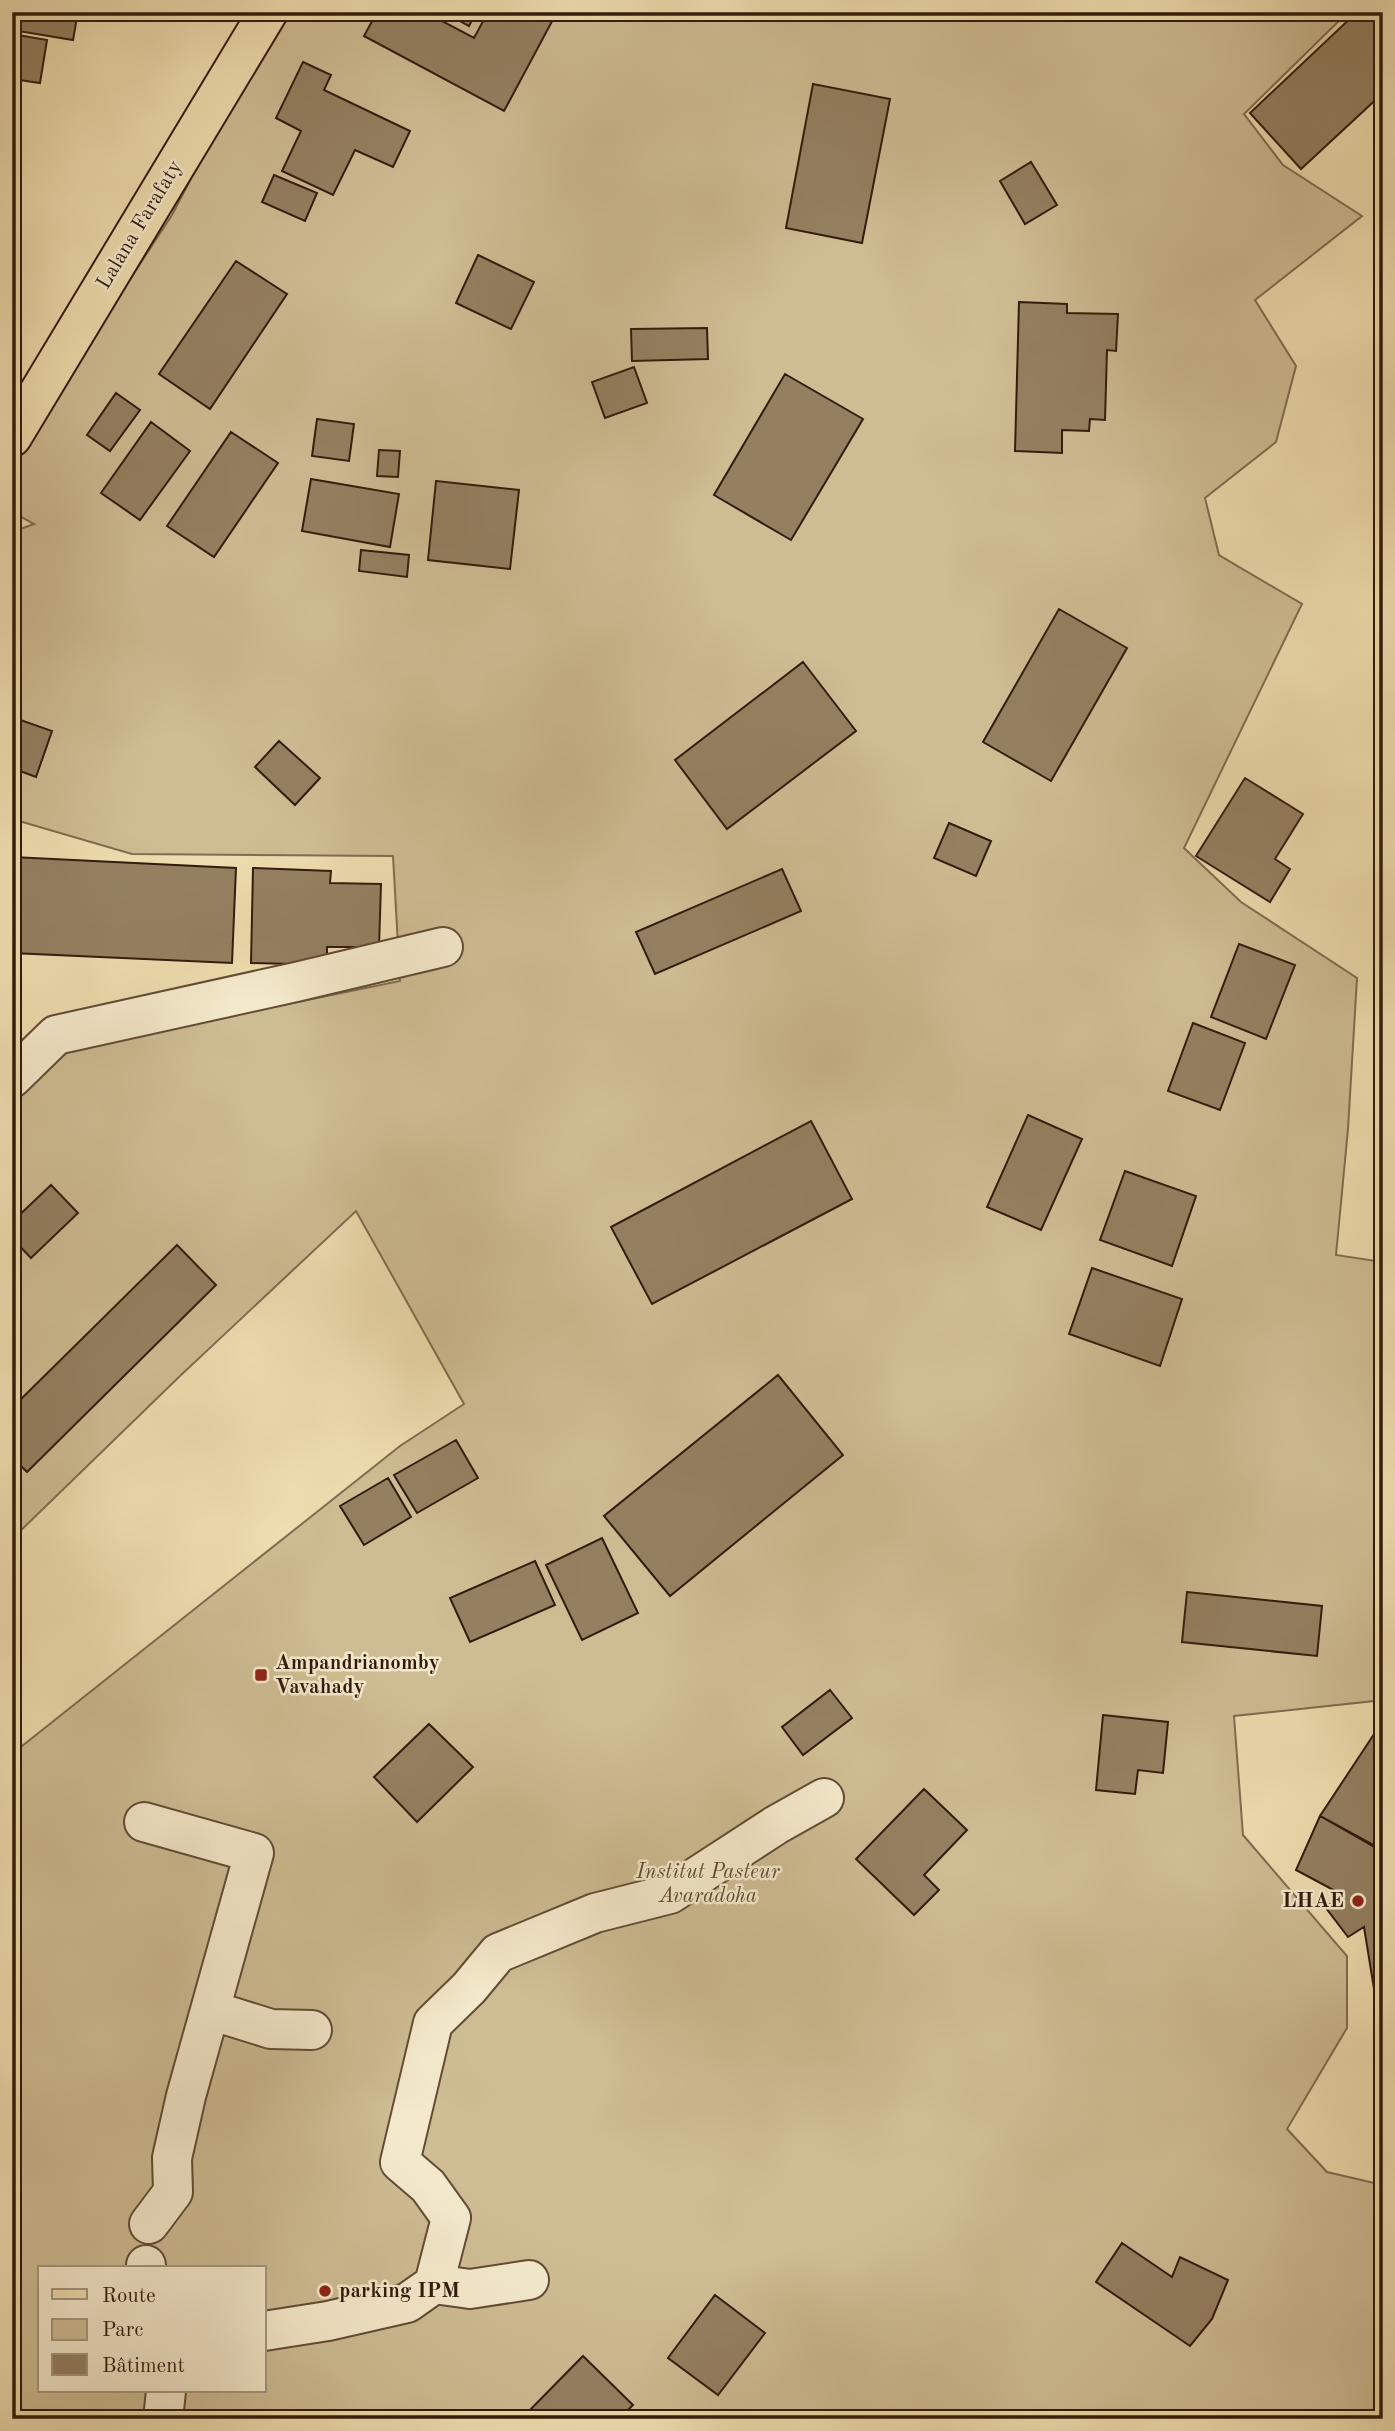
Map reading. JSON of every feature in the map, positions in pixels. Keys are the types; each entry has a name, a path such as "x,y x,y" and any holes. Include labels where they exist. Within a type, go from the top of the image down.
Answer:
{"main road":[{"name":"Lalana Farafaty","path":"12,437 268,12"}],"lane":[{"path":"12,1078 55,1035 443,947"},
{"path":"266,2331 328,2321 407,2303 434,2284 451,2218 428,2186 400,2162 433,2023 469,1988 498,1954 594,1913 670,1894 776,1825 824,1798"},
{"path":"144,1822 254,1853 172,2158 173,2192 149,2224"},
{"path":"210,2010 271,2029 312,2030"},
{"path":"434,2284 471,2289 528,2280"},
{"path":"163,2419 166,2392"}],"green space":[{"name":"Institut Pasteur Avaradoha","path":"278,12 1348,12 1244,114 1283,165 1362,216 1255,300 1296,366 1276,442 1205,498 1219,555 1302,604 1184,848 1241,902 1357,978 1348,1129 1336,1255 1383,1262 1383,1700 1234,1716 1243,1835 1347,1956 1347,2028 1287,2129 1327,2172 1383,2185 1383,2419 12,2419 12,1754 400,1446 464,1404 356,1211 12,1539 12,1096 73,1048 400,981 393,856 132,854 12,819 12,532 34,524 12,512 12,459 172,215"}],"building":[{"path":"12,12 78,12 73,40 12,30"},
{"path":"377,12 425,12 474,38 488,12 557,12 504,111 364,36"},
{"path":"444,12 476,12 469,26"},
{"path":"1357,12 1383,12 1383,93 1301,169 1250,113"},
{"path":"12,34 47,40 40,83 12,79"},
{"path":"303,62 331,75 324,90 410,131 393,167 355,150 333,195 282,171 301,131 276,118"},
{"path":"813,84 890,99 862,243 786,228"},
{"path":"1031,162 1057,205 1025,224 1000,181"},
{"path":"274,175 317,193 305,221 262,202"},
{"path":"478,255 534,282 511,329 456,303"},
{"path":"236,261 287,294 210,409 159,374"},
{"path":"1019,302 1067,304 1067,313 1118,314 1116,351 1107,350 1105,420 1090,419 1089,431 1062,430 1062,453 1015,451"},
{"path":"707,328 708,359 632,361 631,329"},
{"path":"634,367 647,403 605,418 592,382"},
{"path":"785,374 863,419 791,540 714,495"},
{"path":"116,393 140,410 110,451 87,435"},
{"path":"317,419 354,424 349,461 312,456"},
{"path":"151,422 190,451 140,520 101,493"},
{"path":"231,432 278,463 214,557 167,526"},
{"path":"379,450 400,451 398,477 377,476"},
{"path":"311,479 399,494 390,547 302,531"},
{"path":"436,481 519,490 510,569 428,560"},
{"path":"361,550 409,555 407,577 359,571"},
{"path":"1059,609 1127,648 1051,781 983,742"},
{"path":"803,662 856,731 727,829 675,760"},
{"path":"12,717 52,731 36,777 12,768"},
{"path":"279,741 320,778 295,805 255,767"},
{"path":"1245,778 1303,814 1275,859 1290,869 1270,902 1196,856"},
{"path":"949,823 991,841 976,876 934,858"},
{"path":"12,857 236,868 232,963 12,953"},
{"path":"253,868 331,871 330,883 381,884 379,947 327,947 327,965 251,963"},
{"path":"782,869 801,911 655,974 636,932"},
{"path":"1239,944 1295,965 1266,1039 1211,1017"},
{"path":"1193,1023 1245,1043 1220,1110 1168,1091"},
{"path":"1028,1115 1082,1139 1041,1230 987,1207"},
{"path":"811,1121 852,1199 652,1304 611,1227"},
{"path":"1125,1171 1196,1196 1172,1266 1100,1240"},
{"path":"51,1185 78,1213 31,1258 12,1238 12,1222"},
{"path":"177,1245 216,1285 27,1472 12,1457 12,1408"},
{"path":"1092,1268 1182,1299 1160,1366 1069,1334"},
{"path":"778,1375 843,1455 670,1596 604,1516"},
{"path":"456,1440 478,1478 417,1513 394,1475"},
{"path":"388,1478 411,1517 364,1545 340,1506"},
{"path":"602,1538 638,1613 582,1640 546,1565"},
{"path":"535,1561 555,1605 470,1642 450,1598"},
{"path":"1187,1592 1322,1606 1317,1656 1182,1642"},
{"path":"830,1690 852,1718 803,1755 782,1727"},
{"path":"1103,1715 1168,1722 1163,1773 1138,1770 1135,1794 1096,1790"},
{"path":"1382,1722 1383,1839 1377,1847 1320,1816"},
{"path":"429,1724 473,1767 417,1822 374,1777"},
{"path":"924,1789 967,1830 924,1875 939,1890 914,1915 856,1859"},
{"name":"LHAE","path":"1320,1816 1383,1852 1383,1988 1374,1989 1364,1927 1348,1937 1326,1908 1341,1894 1296,1870"},
{"path":"1122,2243 1172,2277 1180,2257 1228,2280 1212,2319 1190,2346 1096,2282"},
{"path":"715,2295 765,2333 718,2395 668,2358"},
{"path":"583,2356 633,2405 619,2419 529,2419 525,2415"}],"place":[{"name":"Ampandrianomby Vavahady","path":"261,1675"},
{"name":"LHAE","path":"1358,1901"},
{"name":"parking IPM","path":"325,2291"}]}
